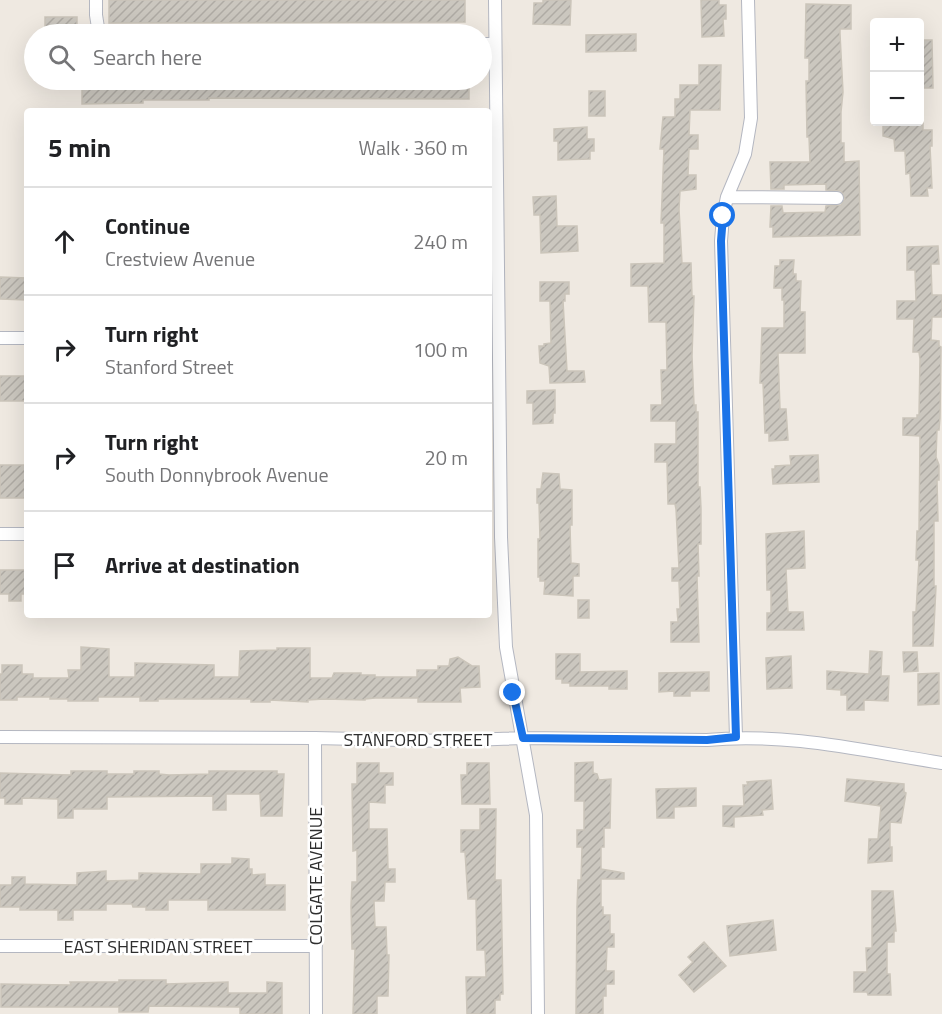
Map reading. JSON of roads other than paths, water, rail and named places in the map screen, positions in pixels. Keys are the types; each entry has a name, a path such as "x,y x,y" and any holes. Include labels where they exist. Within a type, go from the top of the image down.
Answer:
{"street":[{"path":"96,0 97,24"},
{"path":"495,0 495,537 506,647 536,815 538,1014"},
{"path":"736,737 721,241 727,197 745,154 751,118 748,0"},
{"path":"727,197 837,198"},
{"path":"0,338 24,338"},
{"path":"0,534 24,534"},
{"name":"STANFORD STREET","path":"0,737 315,738 446,741 523,738 707,740 736,737 799,740 942,763"},
{"name":"COLGATE AVENUE","path":"315,738 316,1014"},
{"name":"EAST SHERIDAN STREET","path":"0,946 316,946"}]}
